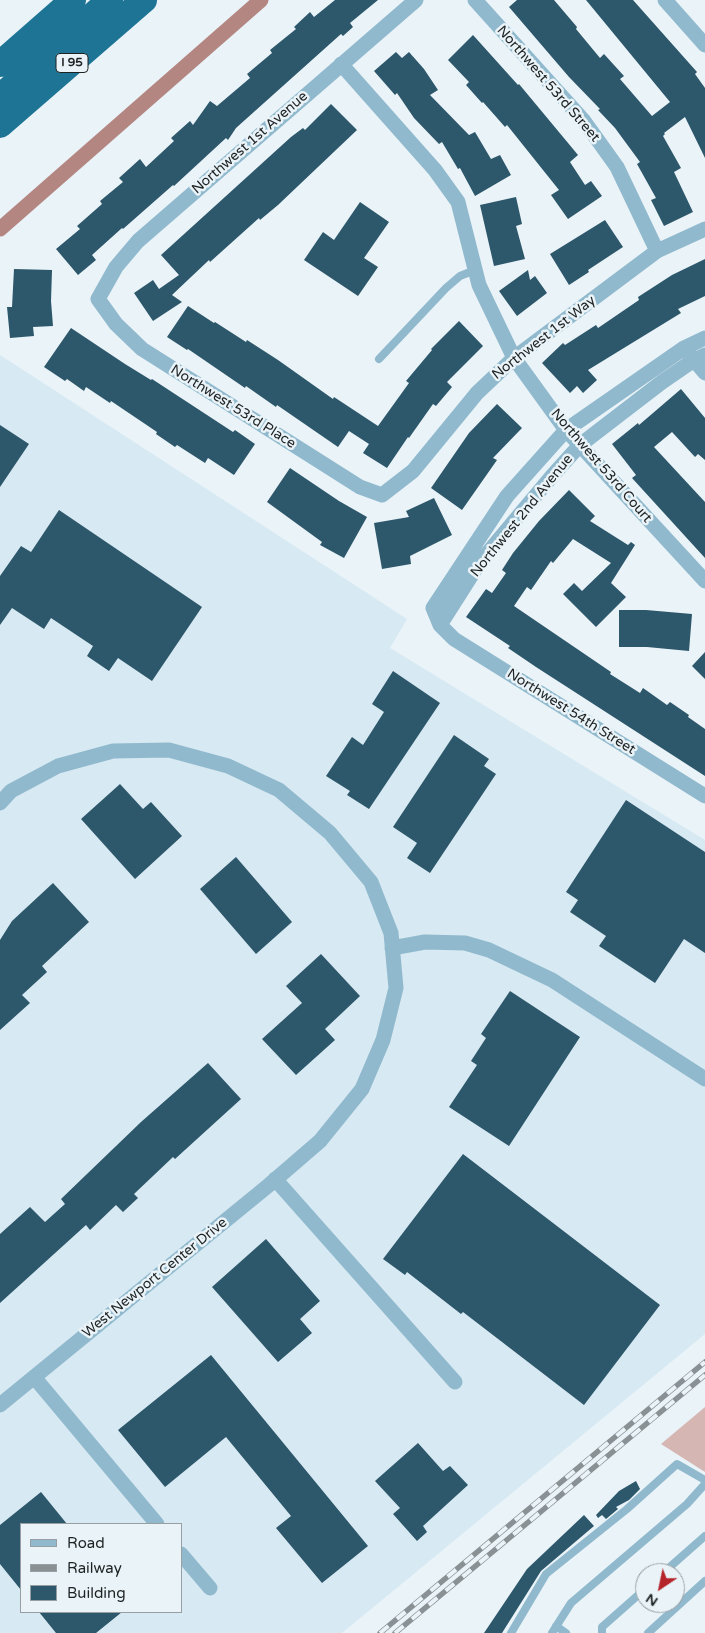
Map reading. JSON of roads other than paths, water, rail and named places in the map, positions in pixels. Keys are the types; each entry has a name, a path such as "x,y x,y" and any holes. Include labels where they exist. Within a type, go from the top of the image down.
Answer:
{"highway":[{"path":"0,40 46,0"},
{"path":"0,64 73,0"},
{"path":"0,97 110,0"},
{"name":"I 95","path":"0,125 144,0"}],"street":[{"name":"Northwest 1st Avenue","path":"98,299 116,267 138,241 416,0"},
{"name":"Northwest 53rd Street","path":"475,0 584,121 595,136 617,167 657,251"},
{"path":"665,0 705,46"},
{"name":"Northwest 53rd Court","path":"341,64 435,170 458,202 479,285 514,358 566,430 705,581"},
{"name":"Northwest 1st Way","path":"382,495 413,471 477,393 514,358 657,251 705,229"},
{"name":"Northwest 53rd Place","path":"98,299 116,324 142,349 360,487 382,495"},
{"name":"Northwest 2nd Avenue","path":"440,625 480,562 552,476 580,446 694,355 705,338"},
{"path":"694,355 705,373"},
{"name":"Northwest 2nd Avenue","path":"440,625 433,608 507,496 566,430 694,355"},
{"name":"Northwest 54th Street","path":"440,625 454,639 705,796"},
{"name":"West Newport Center Drive","path":"0,803 11,791 58,766 113,751 169,750 228,766 280,790 330,833 371,882 391,933 396,988 383,1040 362,1089 320,1141 0,1405"},
{"path":"392,948 425,942 465,943 489,950 552,980 705,1079"},
{"path":"275,1179 454,1382"},
{"path":"34,1377 156,1523"},
{"path":"182,1555 210,1588"}],"lane":[{"path":"379,359 446,288 460,276 475,270"},
{"path":"511,1633 546,1574 628,1509 677,1464 705,1482 687,1504 572,1602 556,1631 566,1633"},
{"path":"674,1563 705,1536"},
{"path":"648,1633 705,1581"},
{"path":"602,1633 602,1627 635,1598"}],"waterway":[{"path":"0,229 261,0"}],"railway":[{"path":"380,1633 705,1362"},
{"path":"395,1633 705,1375"}]}
